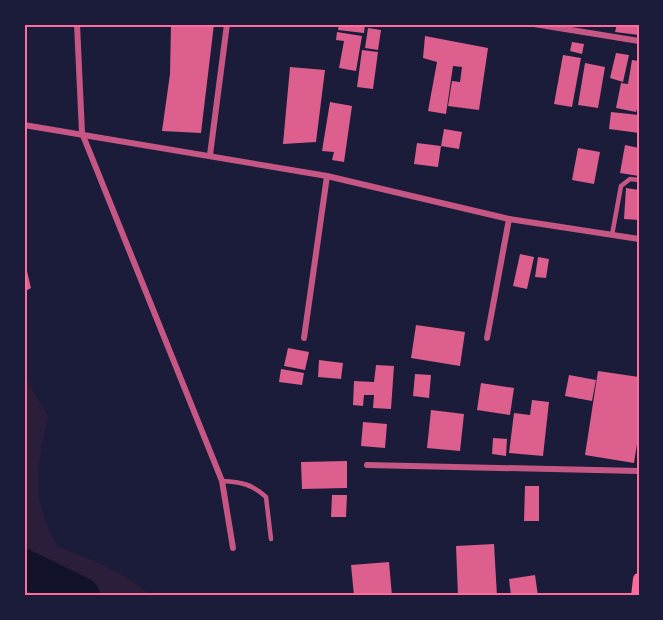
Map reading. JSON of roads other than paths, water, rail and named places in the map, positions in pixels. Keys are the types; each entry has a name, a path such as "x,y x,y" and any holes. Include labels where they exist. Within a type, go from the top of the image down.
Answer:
{"main road":[{"path":"637,596 639,579"}],"street":[{"path":"77,24 82,133 222,482 233,548"},
{"path":"210,155 227,24"},
{"path":"534,24 639,41"},
{"path":"24,125 327,176 509,219 639,239"},
{"path":"304,338 327,176"},
{"path":"487,338 509,219"},
{"path":"367,465 639,471"}],"lane":[{"path":"612,235 621,186 630,179 639,180"},
{"path":"222,482 242,482 255,487 267,497 271,539"}],"waterway":[{"path":"24,568 81,596"}]}
